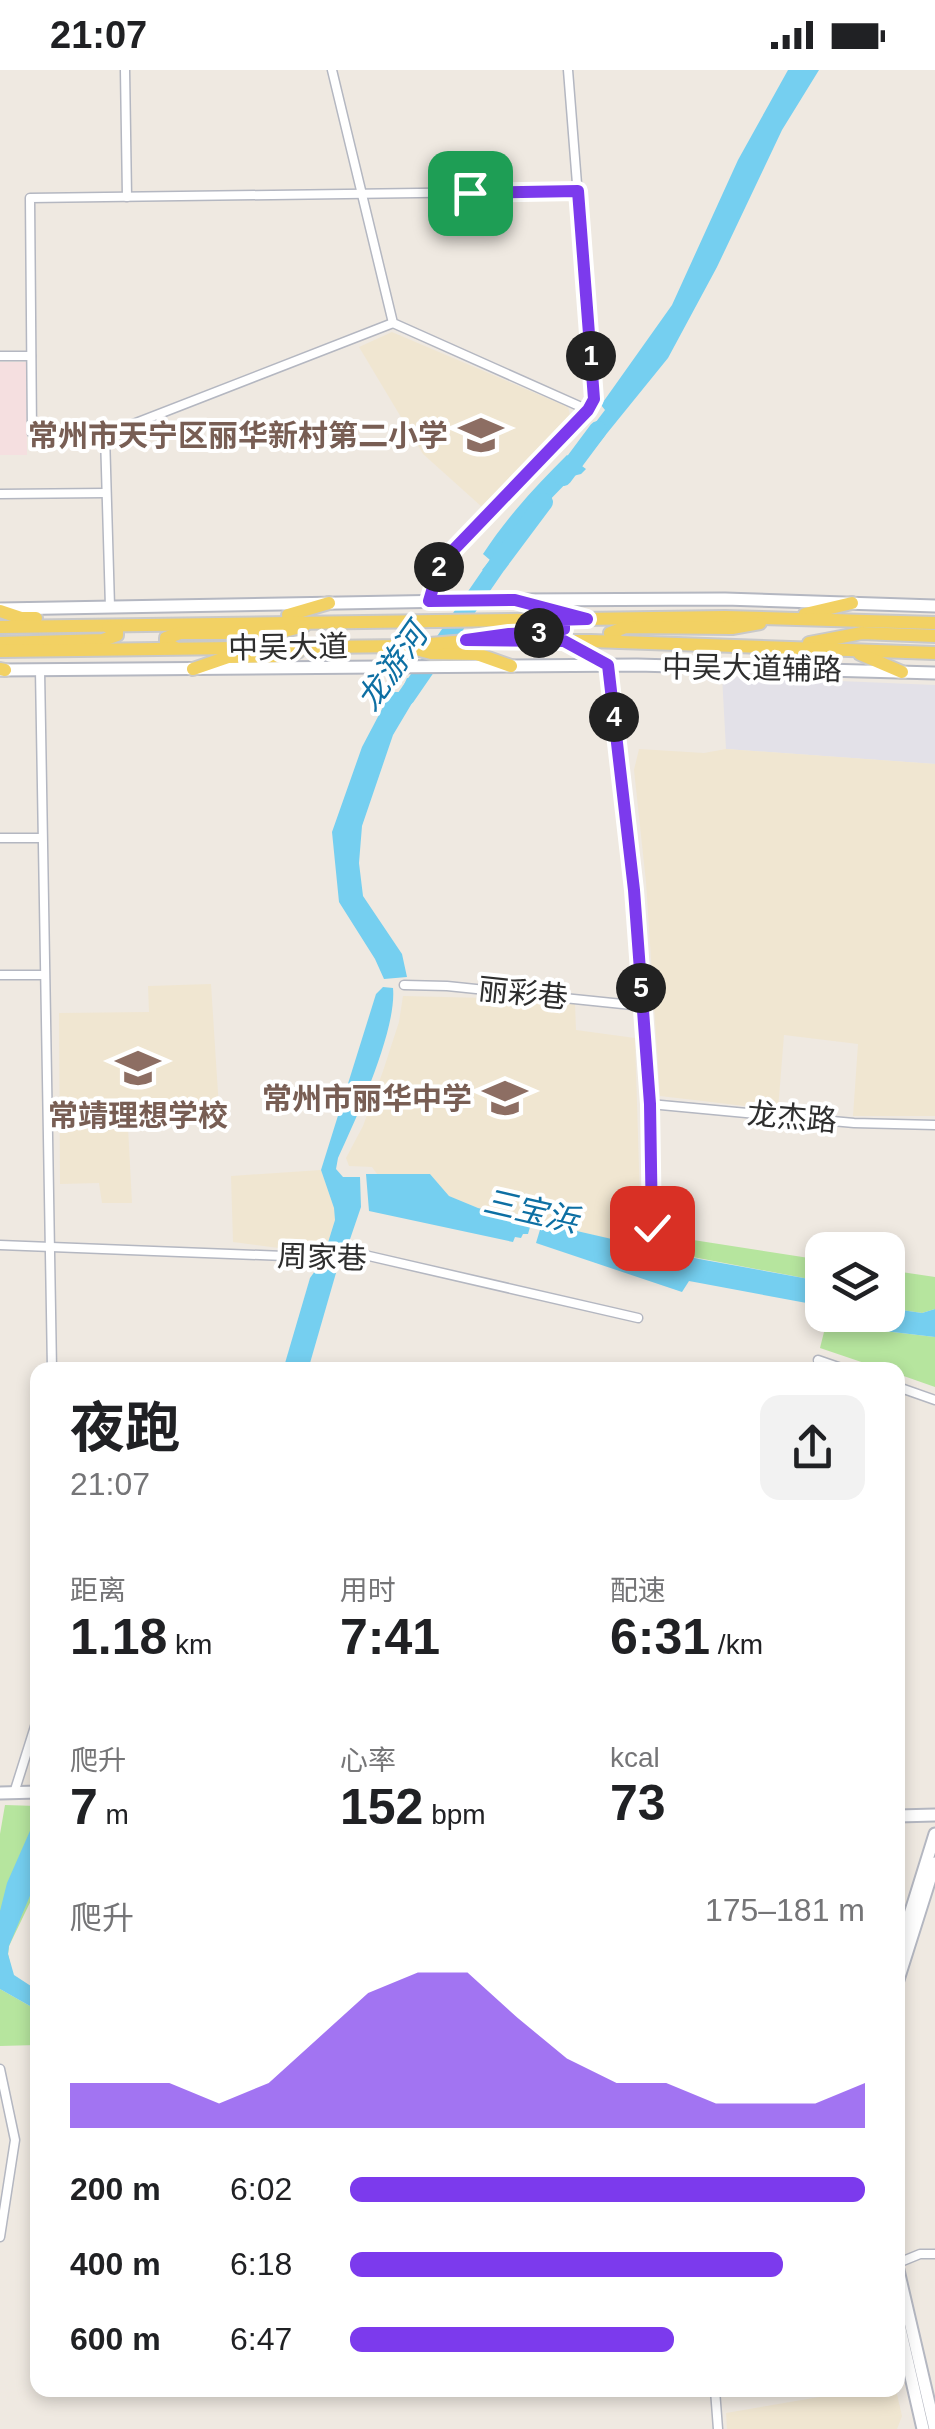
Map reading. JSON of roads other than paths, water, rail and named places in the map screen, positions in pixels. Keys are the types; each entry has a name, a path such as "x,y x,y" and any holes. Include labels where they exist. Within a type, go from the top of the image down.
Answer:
{"main road":[{"path":"0,610 466,600 725,599 935,606"},
{"path":"515,600 587,619"},
{"path":"216,623 254,614 294,615 329,603"},
{"path":"622,642 610,637 610,633 626,628 732,628 852,603"},
{"path":"0,610 21,618 54,618 77,626"},
{"name":"中吴大道","path":"0,627 724,617 935,623"},
{"path":"435,648 466,640 564,629 564,624 553,620"},
{"path":"181,648 166,644 166,638 180,633 276,633 326,621"},
{"path":"0,643 103,640 117,636 117,630 102,625"},
{"path":"787,647 862,633 935,636"},
{"path":"466,640 935,653"},
{"path":"564,641 608,665"},
{"path":"2,670 193,668 228,657 282,656 314,647"},
{"path":"435,648 477,654 511,666"},
{"name":"中吴大道","path":"0,651 435,648"},
{"path":"848,650 902,672"},
{"name":"中吴大道辅路","path":"193,668 608,665 935,672"},
{"path":"905,1816 935,1815"},
{"path":"905,1930 935,1834"},
{"path":"905,1958 935,1863"},
{"path":"905,2298 934,2429"},
{"path":"905,2351 923,2429"}],"street":[{"path":"125,70 127,197"},
{"path":"332,70 393,323"},
{"path":"429,601 440,564 588,410 594,399 568,70"},
{"path":"578,191 30,198 32,434 45,438 105,435 393,323 588,410"},
{"path":"0,356 32,356"},
{"path":"105,435 110,608"},
{"path":"0,494 106,493"},
{"path":"608,665 634,890 650,1104 652,1228"},
{"path":"40,670 52,1362"},
{"path":"0,838 42,838"},
{"path":"0,975 44,975"},
{"name":"丽彩巷","path":"404,985 642,1006"},
{"name":"龙杰路","path":"650,1104 854,1123 935,1125"},
{"name":"周家巷","path":"0,1244 369,1256 638,1318"},
{"path":"818,1360 824,1362"},
{"path":"905,1389 935,1400"},
{"path":"7,1793 30,1737"},
{"path":"0,2070 15,2140 0,2237"},
{"path":"905,2263 920,2254 935,2254"},
{"path":"716,2397 718,2429"}],"water":[{"path":"788,70 819,70 782,130 717,267 668,358 591,453 580,443 605,410 601,405 672,305 738,160"},
{"path":"567,455 586,469 573,476 512,539 509,556 496,570 482,570 490,560 483,554 502,527"},
{"path":"422,677 414,689 418,693 393,735 362,826 359,863 363,896 402,954 407,977 384,979 339,902 332,832 362,747 391,692 401,692 407,678"},
{"path":"383,987 393,988 389,1027 336,1169 343,1177 360,1177 361,1207 347,1248 326,1249 335,1220 321,1170 376,994"},
{"path":"366,1174 430,1174 449,1196 478,1208 525,1219 524,1225 530,1227 528,1234 515,1237 513,1242 369,1211"},
{"path":"542,1223 805,1278 805,1303 689,1281 682,1292 536,1243"},
{"path":"320,1264 338,1266 310,1362 285,1362 310,1278"},
{"path":"935,1309 935,1337 892,1332 905,1332 905,1310 922,1313"},
{"path":"30,1831 30,1896 8,1954 14,1975 30,1985 30,2006 0,1989 0,1911 7,1883"}],"waterway":[{"name":"龙游河","path":"563,477 598,430"},
{"name":"龙游河","path":"406,697 544,502"}],"place":[{"name":"常州市天宁区丽华新村第二小学","path":"481,435"},
{"name":"常靖理想学校","path":"138,1068"},
{"name":"常州市丽华中学","path":"505,1098"}],"water label":[{"name":"三宝浜","path":"531,1211"}]}
